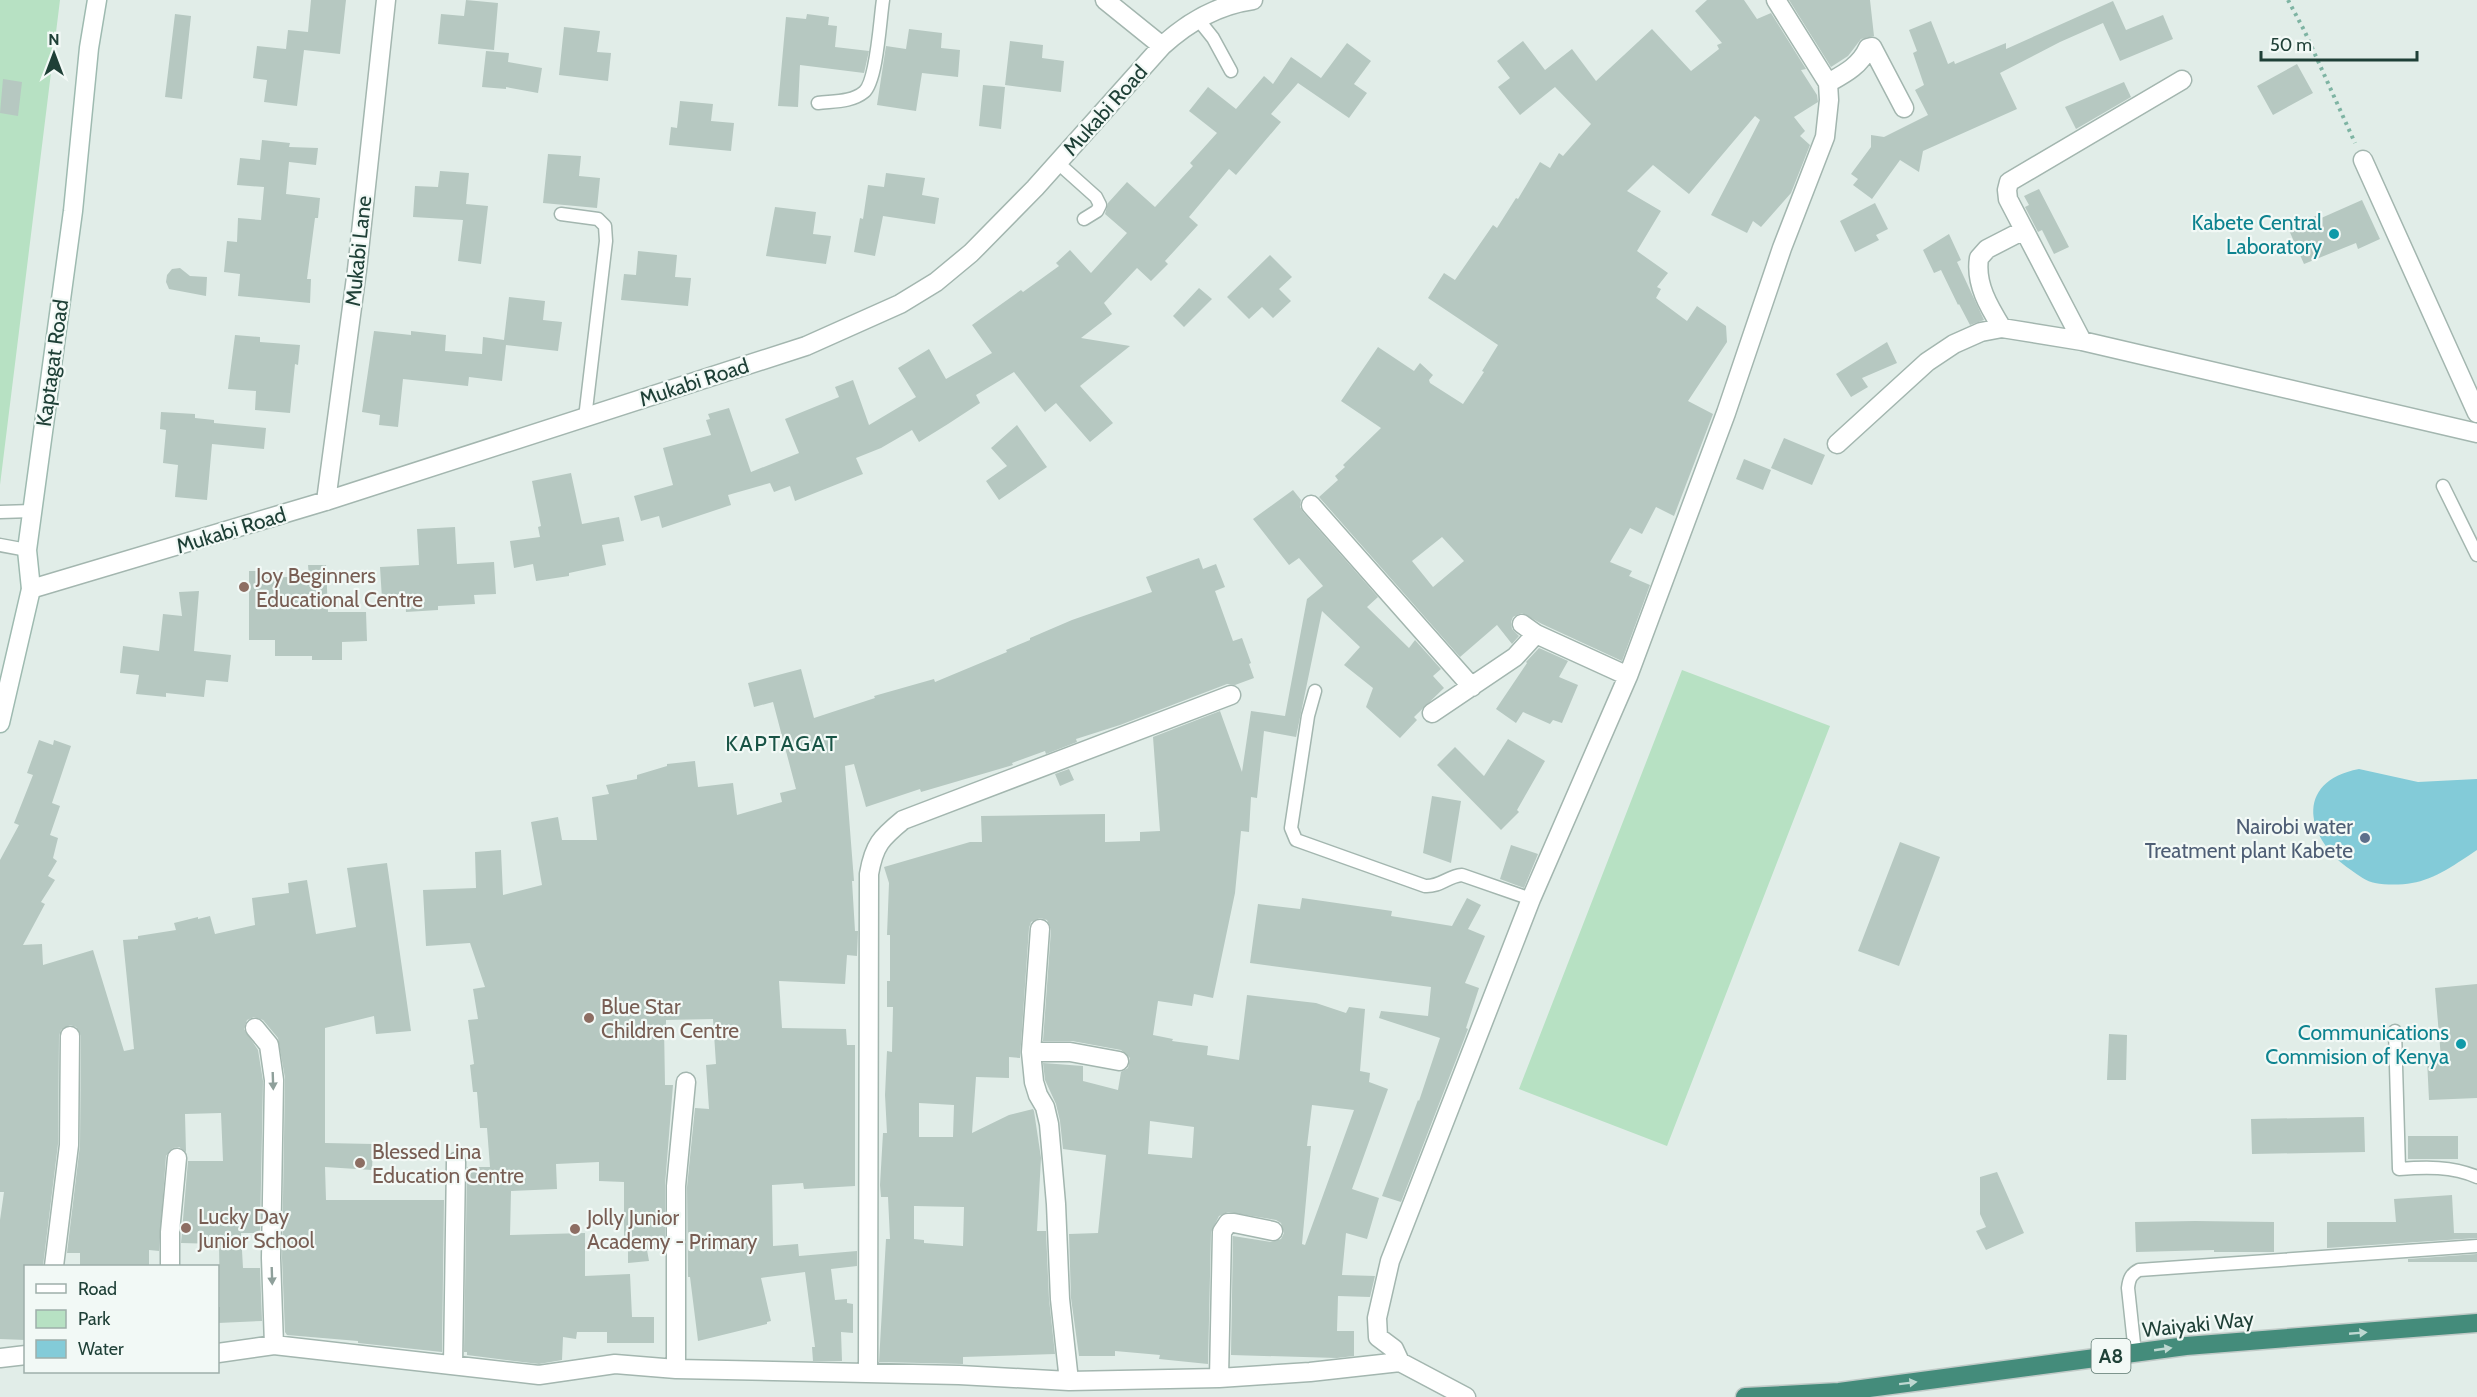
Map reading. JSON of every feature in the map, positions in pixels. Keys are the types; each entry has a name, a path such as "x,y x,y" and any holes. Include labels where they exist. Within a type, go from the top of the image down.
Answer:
{"highway":[{"name":"Waiyaki Way","path":"1745,1397 1839,1392 2186,1346 2477,1323"}],"street":[{"name":"Kaptagat Road","path":"0,723 31,589 27,550 73,211 96,0"},
{"name":"Mukabi Lane","path":"326,501 357,270 386,0"},
{"path":"1105,0 1162,46"},
{"name":"Mukabi Road","path":"31,589 326,501 806,346 900,304 936,282 971,253 1058,163 1162,46 1180,29 1197,18 1219,9 1253,0"},
{"path":"1400,1362 1394,1349 1378,1337 1377,1318 1390,1261 1531,899 1629,676 1726,413 1782,248 1825,137 1829,100 1828,83 1776,0"},
{"path":"1828,83 1851,70 1868,48 1872,47 1904,108"},
{"path":"2082,341 2008,199 2009,182 2182,80"},
{"path":"2363,160 2477,413"},
{"path":"2002,328 1984,296 1979,279 1979,258 1987,249 2024,230"},
{"path":"1837,444 1927,362 1954,344 1981,333 2002,328 2082,341 2477,433"},
{"path":"1311,506 1472,687"},
{"path":"1432,713 1515,657 1529,629 1629,676"},
{"path":"868,1373 869,886 873,851 884,836 903,820 1231,695"},
{"path":"1040,929 1032,1052 1034,1082 1045,1107 1049,1125 1057,1214 1060,1299 1069,1381"},
{"path":"255,1028 269,1045 274,1080 272,1258 274,1345"},
{"path":"54,1265 69,1145 70,1036"},
{"path":"1032,1052 1070,1052 1119,1061"},
{"path":"676,1368 676,1186 686,1082"},
{"path":"170,1265 170,1232 177,1158"},
{"path":"453,1365 456,1162"},
{"path":"1220,1378 1222,1232 1228,1223 1273,1231"},
{"path":"219,1353 274,1345 539,1375 615,1364 1069,1381 1220,1378 1310,1372 1400,1362 1466,1397"},
{"path":"0,1358 24,1355"}],"lane":[{"path":"819,103 849,100 865,91 872,78 883,0"},
{"path":"1197,18 1213,38 1231,71"},
{"path":"1058,163 1096,197 1100,205 1097,211 1084,219"},
{"path":"561,214 598,219 605,226 606,241 585,418"},
{"path":"2443,486 2477,555"},
{"path":"0,512 32,511"},
{"path":"0,544 27,550"},
{"path":"1315,691 1308,716 1291,828 1296,840 1425,886 1433,887 1454,876 1462,875 1531,899"},
{"path":"2396,1031 2399,1169 2422,1167 2451,1169 2477,1177"},
{"path":"2135,1353 2128,1287 2129,1279 2139,1270 2477,1246"}],"path":[{"path":"2288,0 2363,160"}],"green space":[{"path":"0,0 60,0 0,485"},
{"path":"1682,670 1830,726 1667,1146 1519,1089"}],"water":[{"path":"2359,769 2418,782 2477,779 2477,850 2437,874 2412,883 2375,883 2357,874 2336,858 2324,843 2313,813 2315,799 2323,786 2338,776"}],"building":[{"path":"311,0 346,0 340,54 304,50 297,106 264,102 267,80 253,78 257,46 286,49 288,30 308,32"},
{"path":"466,0 498,3 494,50 438,44 441,14 464,16"},
{"path":"1707,0 1744,0 1757,19 1771,13 1806,69 1801,70 1817,95 1818,102 1794,117 1805,131 1800,136 1810,145 1791,193 1761,227 1753,221 1747,233 1711,215 1760,120 1755,116 1689,194 1653,165 1627,191 1661,211 1637,251 1668,273 1657,287 1661,289 1656,298 1687,321 1697,306 1726,326 1727,342 1688,401 1713,414 1674,516 1656,507 1642,534 1630,528 1610,562 1632,571 1629,576 1650,585 1622,661 1522,613 1513,617 1511,622 1512,629 1519,636 1512,644 1497,625 1460,657 1319,497 1338,480 1335,476 1345,467 1343,465 1381,428 1341,401 1378,347 1414,371 1420,363 1433,375 1429,380 1430,383 1463,404 1498,345 1428,298 1444,273 1455,280 1493,225 1497,228 1516,198 1518,199 1540,162 1550,168 1559,153 1563,156 1591,124 1555,87 1520,115 1498,87 1510,78 1497,61 1523,41 1545,70 1572,49 1596,81 1652,29 1691,71 1719,49 1717,45 1722,43 1695,11","holes":["1442,537 1464,561 1433,587 1412,561"]},
{"path":"1789,0 1870,0 1874,36 1861,39 1848,56 1831,67"},
{"path":"2113,1 2126,30 2163,15 2173,39 2120,61 2103,23 2060,42 2000,73 2017,109 1923,151 1919,172 1900,160 1872,199 1853,185 1858,179 1851,174 1871,147 1871,135 1884,137 1928,115 1915,90 1924,85 1913,53 1917,51 1909,30 1931,21 1948,64 1954,61 1955,64 2006,43 2006,49"},
{"path":"175,14 191,16 182,99 165,97"},
{"path":"807,14 829,17 828,25 837,26 835,47 869,51 864,73 800,65 798,107 778,106 786,17 806,19"},
{"path":"564,27 600,31 597,52 611,53 608,81 559,75"},
{"path":"909,29 942,33 941,48 960,50 958,77 922,73 916,111 877,105 886,46 906,49"},
{"path":"1010,41 1043,45 1042,58 1064,61 1061,92 1005,85"},
{"path":"1347,43 1371,61 1354,84 1367,93 1349,118 1298,83 1271,114 1281,122 1236,175 1229,169 1189,217 1198,225 1165,261 1168,264 1151,281 1137,268 1104,303 1112,314 1081,338 1130,346 1080,386 1113,423 1090,442 1056,403 1045,412 1014,372 976,395 980,403 919,442 912,430 881,448 856,458 863,474 795,501 790,486 774,492 770,483 728,495 731,505 662,528 659,516 641,521 634,496 673,485 663,448 711,435 706,420 710,419 708,414 729,408 751,472 799,453 785,419 839,397 835,387 853,380 869,425 916,397 898,368 929,349 946,379 992,353 972,325 1059,266 1056,263 1070,250 1091,273 1127,233 1105,214 1108,203 1127,182 1155,207 1193,166 1190,163 1217,133 1189,111 1208,87 1236,109 1264,76 1273,84 1291,57 1321,78"},
{"path":"486,51 509,53 508,62 542,68 538,93 506,87 506,89 482,87"},
{"path":"2297,64 2313,93 2273,115 2257,86"},
{"path":"3,79 22,82 18,116 0,113"},
{"path":"2124,82 2131,97 2076,129 2065,107"},
{"path":"983,85 1005,87 1001,129 979,126"},
{"path":"680,101 713,104 711,121 734,123 731,151 669,145 671,127 677,128"},
{"path":"262,140 290,143 289,147 318,148 316,165 289,162 286,194 320,198 307,279 311,279 310,303 238,296 240,274 224,272 227,241 237,242 238,218 261,220 264,187 237,185 240,158 260,160"},
{"path":"548,154 581,156 579,176 600,178 597,208 543,203"},
{"path":"440,171 469,173 466,204 488,206 481,264 458,261 463,220 413,217 415,186 438,187"},
{"path":"886,173 925,178 922,195 939,198 935,224 883,216 875,256 854,252 860,218 863,219 868,185 884,187"},
{"path":"2039,189 2069,247 2054,254 2042,230 2038,232 2025,207 2029,205 2024,196"},
{"name":"Kabete Central Laboratory","path":"2362,200 2380,239 2358,249 2356,243 2304,264 2288,228 2318,215 2319,219"},
{"path":"1875,203 1888,229 1876,235 1879,240 1855,252 1840,221"},
{"path":"775,207 816,212 813,234 831,236 826,264 766,256"},
{"path":"1949,234 1961,260 1957,262 1984,320 1970,325 1941,270 1934,273 1923,250"},
{"path":"638,251 677,255 675,277 691,278 688,306 621,300 624,274 636,275"},
{"path":"1270,255 1292,277 1279,289 1291,301 1273,318 1262,307 1249,319 1227,297"},
{"path":"180,268 190,276 207,277 206,296 169,289 166,282 167,275 172,269"},
{"path":"1199,288 1212,299 1184,327 1173,316"},
{"path":"509,297 545,301 543,320 562,322 558,351 506,345 502,381 469,377 468,386 403,379 398,427 379,425 380,415 362,412 374,331 411,335 411,331 446,335 445,351 482,354 483,337 504,340"},
{"path":"235,335 260,337 260,342 300,345 298,365 295,364 290,413 255,410 256,391 228,389"},
{"path":"1887,342 1897,363 1862,378 1868,387 1851,397 1836,374"},
{"path":"161,412 195,414 195,418 214,420 214,423 266,428 264,449 212,444 207,500 175,497 178,465 163,463 166,430 160,429"},
{"path":"1017,425 1047,467 999,500 986,481 1007,466 991,448"},
{"path":"1784,438 1825,455 1812,485 1771,468"},
{"path":"1744,459 1771,470 1763,490 1736,479"},
{"path":"571,473 582,524 619,517 624,541 602,545 606,565 569,573 569,576 536,581 533,564 514,568 510,541 540,537 538,527 541,526 532,481"},
{"path":"1293,490 1301,500 1300,507 1303,512 1378,597 1367,607 1409,648 1415,640 1441,669 1433,676 1444,688 1414,717 1417,720 1400,738 1366,707 1373,688 1344,665 1360,647 1322,611 1296,737 1264,731 1257,798 1251,797 1249,832 1241,831 1235,893 1213,998 1194,994 1192,1006 1158,1001 1153,1035 1173,1039 1172,1041 1208,1046 1207,1055 1239,1060 1247,995 1316,1003 1346,1013 1349,1007 1365,1009 1360,1071 1370,1073 1369,1082 1388,1089 1352,1189 1379,1198 1367,1239 1346,1233 1342,1275 1375,1276 1370,1297 1338,1296 1337,1331 1354,1331 1354,1356 1337,1358 1231,1355 1233,1236 1271,1242 1281,1239 1284,1233 1281,1223 1276,1220 1228,1212 1219,1216 1211,1232 1208,1364 1159,1359 1160,1355 1115,1351 1115,1356 1079,1356 1071,1298 1069,1234 1098,1233 1106,1155 1063,1149 1060,1121 1056,1104 1045,1080 1043,1063 1083,1066 1083,1081 1118,1090 1121,1072 1128,1068 1130,1058 1121,1050 1072,1041 1043,1041 1051,930 1047,920 1040,918 1031,922 1029,928 1020,1058 1009,1057 1009,1078 976,1077 972,1133 1009,1115 1033,1109 1034,1111 1041,1158 1037,1231 1046,1231 1049,1299 1055,1354 963,1357 963,1364 879,1362 886,1239 890,1239 888,1197 881,1197 880,1185 883,1133 887,1133 885,1095 887,1051 892,1052 893,1007 887,1007 887,981 890,981 890,935 887,935 889,883 884,867 970,842 982,842 981,816 1105,814 1105,842 1140,841 1140,832 1160,831 1153,737 1220,711 1242,772 1251,711 1285,716 1307,599 1323,586 1299,558 1289,565 1253,519","holes":["919,1103 954,1105 953,1137 919,1137","1312,1105 1354,1110 1305,1245 1302,1244 1311,1146 1307,1146","1150,1121 1194,1127 1192,1158 1148,1154","914,1206 964,1207 963,1246 924,1243 924,1240 914,1239"]},
{"path":"455,527 457,564 494,562 496,594 474,595 475,604 438,606 438,610 406,612 405,597 382,599 380,567 419,565 417,529"},
{"path":"1199,558 1203,569 1216,564 1225,587 1215,591 1233,641 1242,638 1254,678 1235,685 1227,684 1120,725 1076,739 1077,742 1046,754 1045,751 1012,763 1013,765 921,792 920,789 866,807 854,764 845,766 854,881 852,881 855,931 858,931 857,956 847,955 845,984 779,981 782,1028 846,1029 847,1045 855,1045 855,1186 804,1189 803,1183 772,1185 773,1246 798,1244 799,1256 857,1251 857,1266 831,1269 835,1300 847,1299 847,1303 853,1304 853,1333 841,1332 842,1361 813,1361 812,1347 815,1347 805,1272 761,1278 771,1321 767,1324 698,1341 690,1277 688,1277 687,1187 695,1108 709,1109 706,1065 716,1064 713,1019 666,1020 666,1026 664,1026 665,1085 673,1085 665,1185 665,1249 647,1250 649,1261 628,1263 628,1236 624,1236 624,1182 599,1181 599,1162 556,1164 557,1189 511,1191 510,1235 585,1233 585,1276 630,1274 632,1317 654,1317 654,1343 607,1343 607,1332 577,1332 576,1339 563,1337 562,1360 539,1364 467,1355 467,1352 464,1352 467,1167 490,1167 487,1128 480,1128 477,1092 473,1092 470,1065 474,1064 468,1020 478,1019 473,989 485,987 470,943 426,946 423,890 476,888 475,852 501,850 503,895 542,885 531,822 558,817 562,840 597,840 592,797 609,794 606,785 637,779 637,775 667,766 667,764 695,761 698,787 733,783 737,815 782,802 780,793 796,789 773,702 754,707 748,683 801,669 814,718 875,698 874,696 934,679 935,682 1007,652 1006,650 1030,638 1072,620 1152,592 1146,577"},
{"path":"308,565 326,565 328,612 366,612 367,641 342,642 342,660 312,660 312,656 275,656 275,640 249,640 249,571 266,571 266,578 309,576"},
{"path":"199,591 194,651 231,655 228,682 206,680 204,697 166,693 166,697 136,694 139,675 120,673 123,646 159,651 163,614 182,616 179,592"},
{"path":"1539,648 1568,661 1559,677 1578,685 1562,723 1553,720 1550,724 1523,712 1516,723 1496,709 1526,662"},
{"path":"1508,739 1545,761 1517,810 1519,812 1501,830 1437,765 1455,747 1484,776"},
{"path":"39,740 53,745 54,740 71,746 52,803 60,806 50,835 58,838 53,858 57,861 48,876 55,880 41,902 45,904 23,945 42,944 43,965 93,950 124,1051 134,1049 123,940 176,930 174,923 198,917 198,919 210,916 215,934 255,925 252,898 289,893 288,883 307,880 316,934 356,927 347,868 387,863 411,1031 376,1034 374,1016 325,1028 325,1143 373,1144 372,1170 325,1167 326,1200 444,1200 442,1352 287,1335 285,1332 282,1258 285,1078 278,1038 263,1020 254,1017 247,1020 244,1029 258,1050 263,1081 260,1233 241,1233 243,1268 260,1268 262,1321 219,1323 219,1244 181,1243 188,1161 223,1161 221,1113 185,1114 186,1152 179,1147 173,1148 166,1156 159,1251 149,1250 149,1265 80,1265 80,1253 67,1253 80,1145 81,1036 76,1027 70,1025 61,1030 59,1036 58,1144 43,1265 24,1265 24,1340 0,1339 0,1220 4,1192 0,1192 0,860 19,825 14,823 33,775 27,773"},
{"path":"1069,769 1074,780 1060,786 1055,774"},
{"path":"1432,796 1461,801 1451,863 1423,853"},
{"path":"1900,842 1940,857 1899,966 1858,951"},
{"path":"1511,845 1538,854 1524,888 1500,879"},
{"path":"1302,898 1392,911 1391,916 1452,926 1467,898 1481,905 1468,929 1485,936 1465,983 1479,988 1466,1028 1468,1029 1401,1202 1382,1196 1419,1101 1440,1038 1379,1018 1381,1011 1428,1016 1431,987 1250,963 1258,904 1300,909"},
{"name":"Communications Commision of Kenya","path":"2477,984 2477,1098 2429,1100 2427,1059 2441,1058 2435,988"},
{"path":"2109,1034 2127,1035 2126,1080 2107,1080"},
{"path":"2364,1117 2365,1152 2252,1154 2251,1119"},
{"path":"2408,1136 2458,1136 2458,1159 2408,1159"},
{"path":"1997,1172 2024,1233 1986,1250 1976,1231 1986,1227 1980,1214 1980,1177"},
{"path":"2452,1195 2454,1233 2477,1233 2477,1238 2327,1248 2327,1222 2396,1222 2394,1199"},
{"path":"2135,1222 2274,1222 2274,1252 2214,1252 2214,1250 2136,1252"},
{"path":"2477,1254 2477,1262 2408,1262 2408,1259"}],"place":[{"name":"Kabete Central Laboratory","path":"2334,234"},
{"name":"Joy Beginners Educational Centre","path":"244,587"},
{"name":"Nairobi water Treatment plant Kabete","path":"2365,838"},
{"name":"Blue Star Children Centre","path":"589,1018"},
{"name":"Communications Commision of Kenya","path":"2461,1044"},
{"name":"Blessed Lina Education Centre","path":"360,1163"},
{"name":"Lucky Day Junior School","path":"186,1228"},
{"name":"Jolly Junior Academy - Primary","path":"575,1229"}],"district":[{"name":"KAPTAGAT","path":"782,743"}]}
